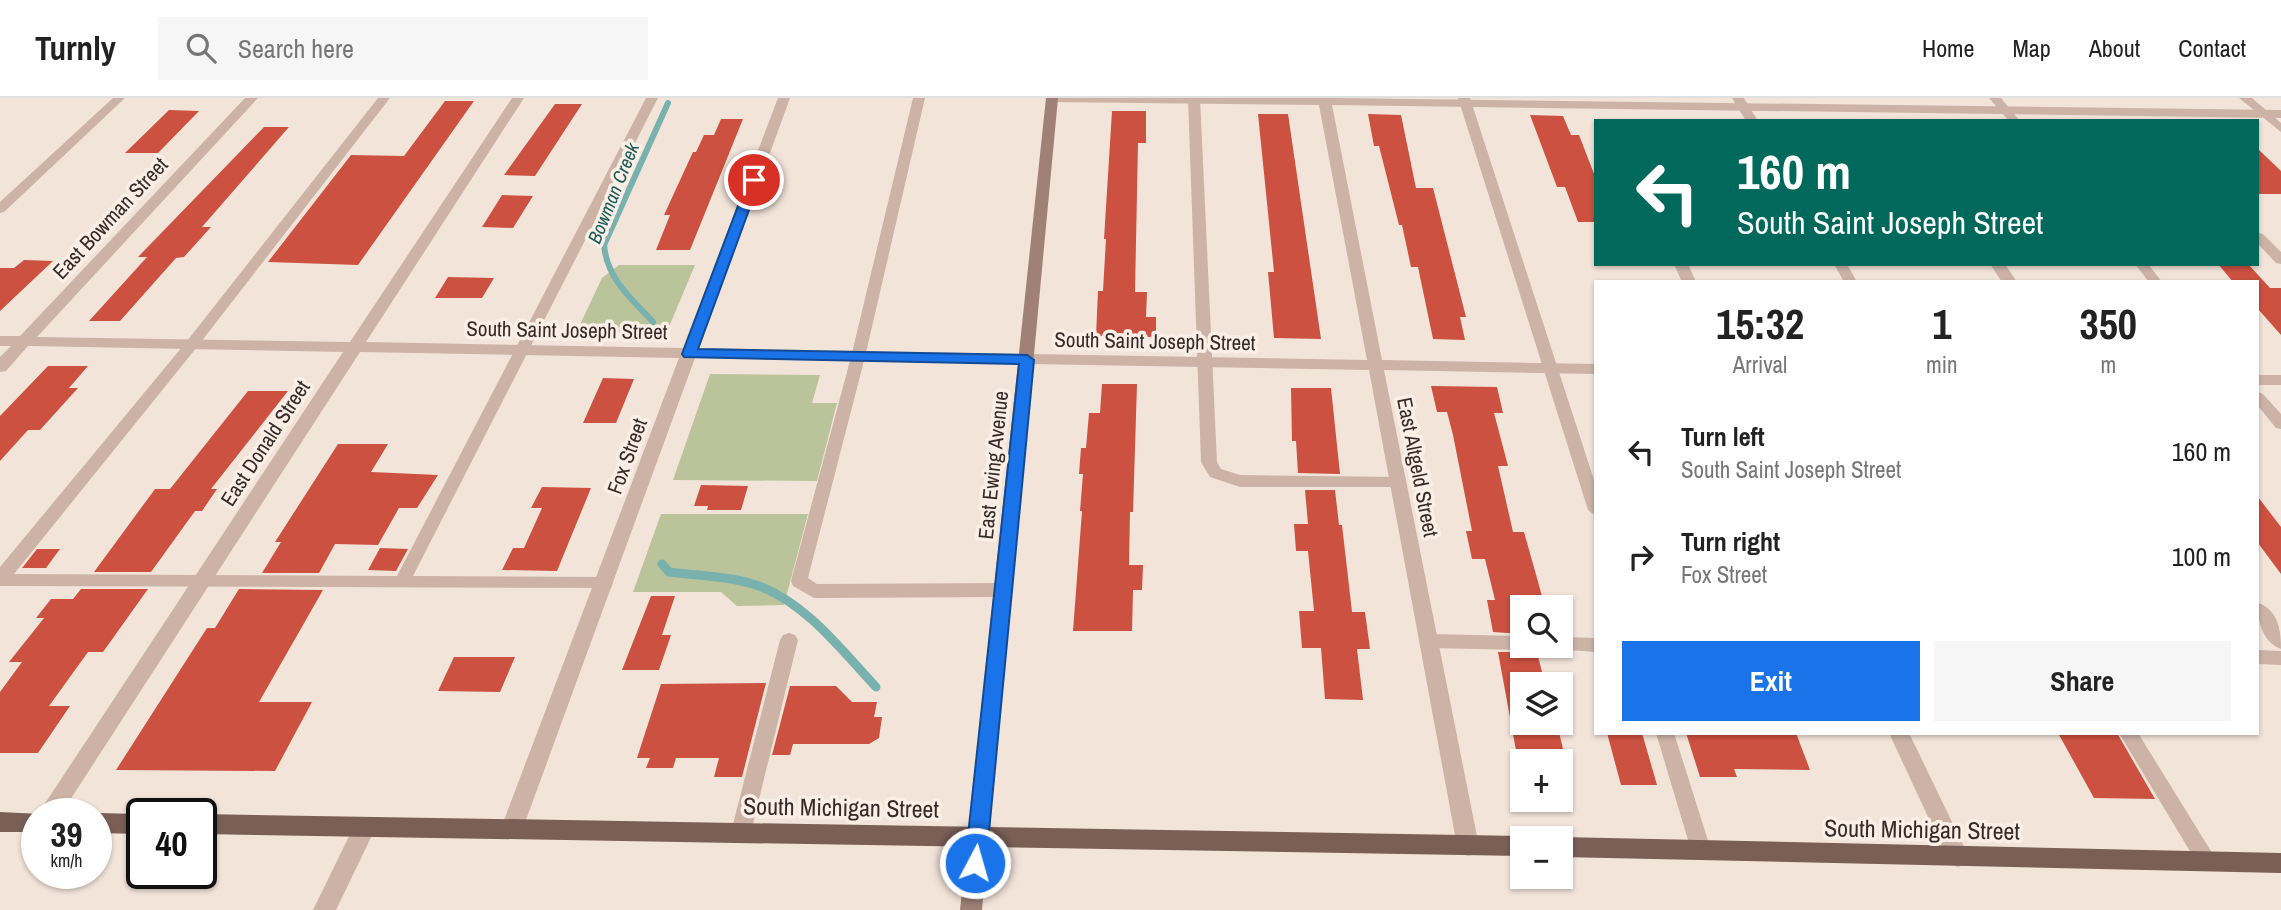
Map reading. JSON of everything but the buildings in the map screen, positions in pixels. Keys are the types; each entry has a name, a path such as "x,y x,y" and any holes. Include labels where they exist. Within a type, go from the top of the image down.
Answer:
{"main road":[{"path":"0,822 21,822"},
{"name":"South Michigan Street","path":"217,824 1510,846"},
{"name":"South Michigan Street","path":"1573,847 2281,863"}],"street":[{"name":"East Bowman Street","path":"0,367 251,98"},
{"name":"East Donald Street","path":"59,798 518,98"},
{"name":"Fox Street","path":"512,828 784,98"},
{"path":"1052,98 1875,103 2134,116 2281,114"},
{"name":"East Ewing Avenue","path":"971,910 1052,98"},
{"path":"2116,98 2134,116"},
{"name":"East Altgeld Street","path":"1324,100 1468,846"},
{"path":"1602,102 1610,119"},
{"path":"1875,103 1887,119"},
{"path":"2259,238 2281,260"},
{"name":"South Saint Joseph Street","path":"0,341 1594,369"},
{"path":"2259,380 2281,380"},
{"path":"2259,611 2281,641"},
{"path":"1900,735 1958,857"},
{"path":"324,910 365,827"}],"lane":[{"path":"0,209 119,98"},
{"path":"0,579 192,344 384,98"},
{"path":"402,581 524,350 652,98"},
{"path":"919,98 858,357 799,581 814,591 1003,590"},
{"path":"1995,98 2013,119"},
{"path":"2245,98 2281,129"},
{"path":"1194,99 1209,462 1215,473 1240,481 1398,483"},
{"path":"1465,101 1594,504"},
{"path":"1741,102 1751,119"},
{"path":"2143,266 2154,280"},
{"path":"2259,398 2281,424"},
{"path":"0,579 605,583"},
{"path":"741,832 789,640"},
{"path":"1429,641 1510,643"},
{"path":"1573,644 1594,645"},
{"path":"2259,657 2281,658"},
{"path":"1666,735 1701,850"},
{"path":"2129,735 2207,862"}],"green space":[{"path":"619,265 695,265 666,334 576,333 602,278"},
{"path":"710,374 820,375 812,403 837,403 817,481 673,480"},
{"path":"661,514 808,514 784,605 737,606 721,592 633,592"}],"waterway":[{"name":"Bowman Creek","path":"653,322 615,278 604,245 668,103"},
{"name":"Bowman Creek","path":"662,564 669,572 737,580 776,594 808,616 876,687"}],"route":[{"path":"754,180 689,354 1027,360 975,863"}]}
